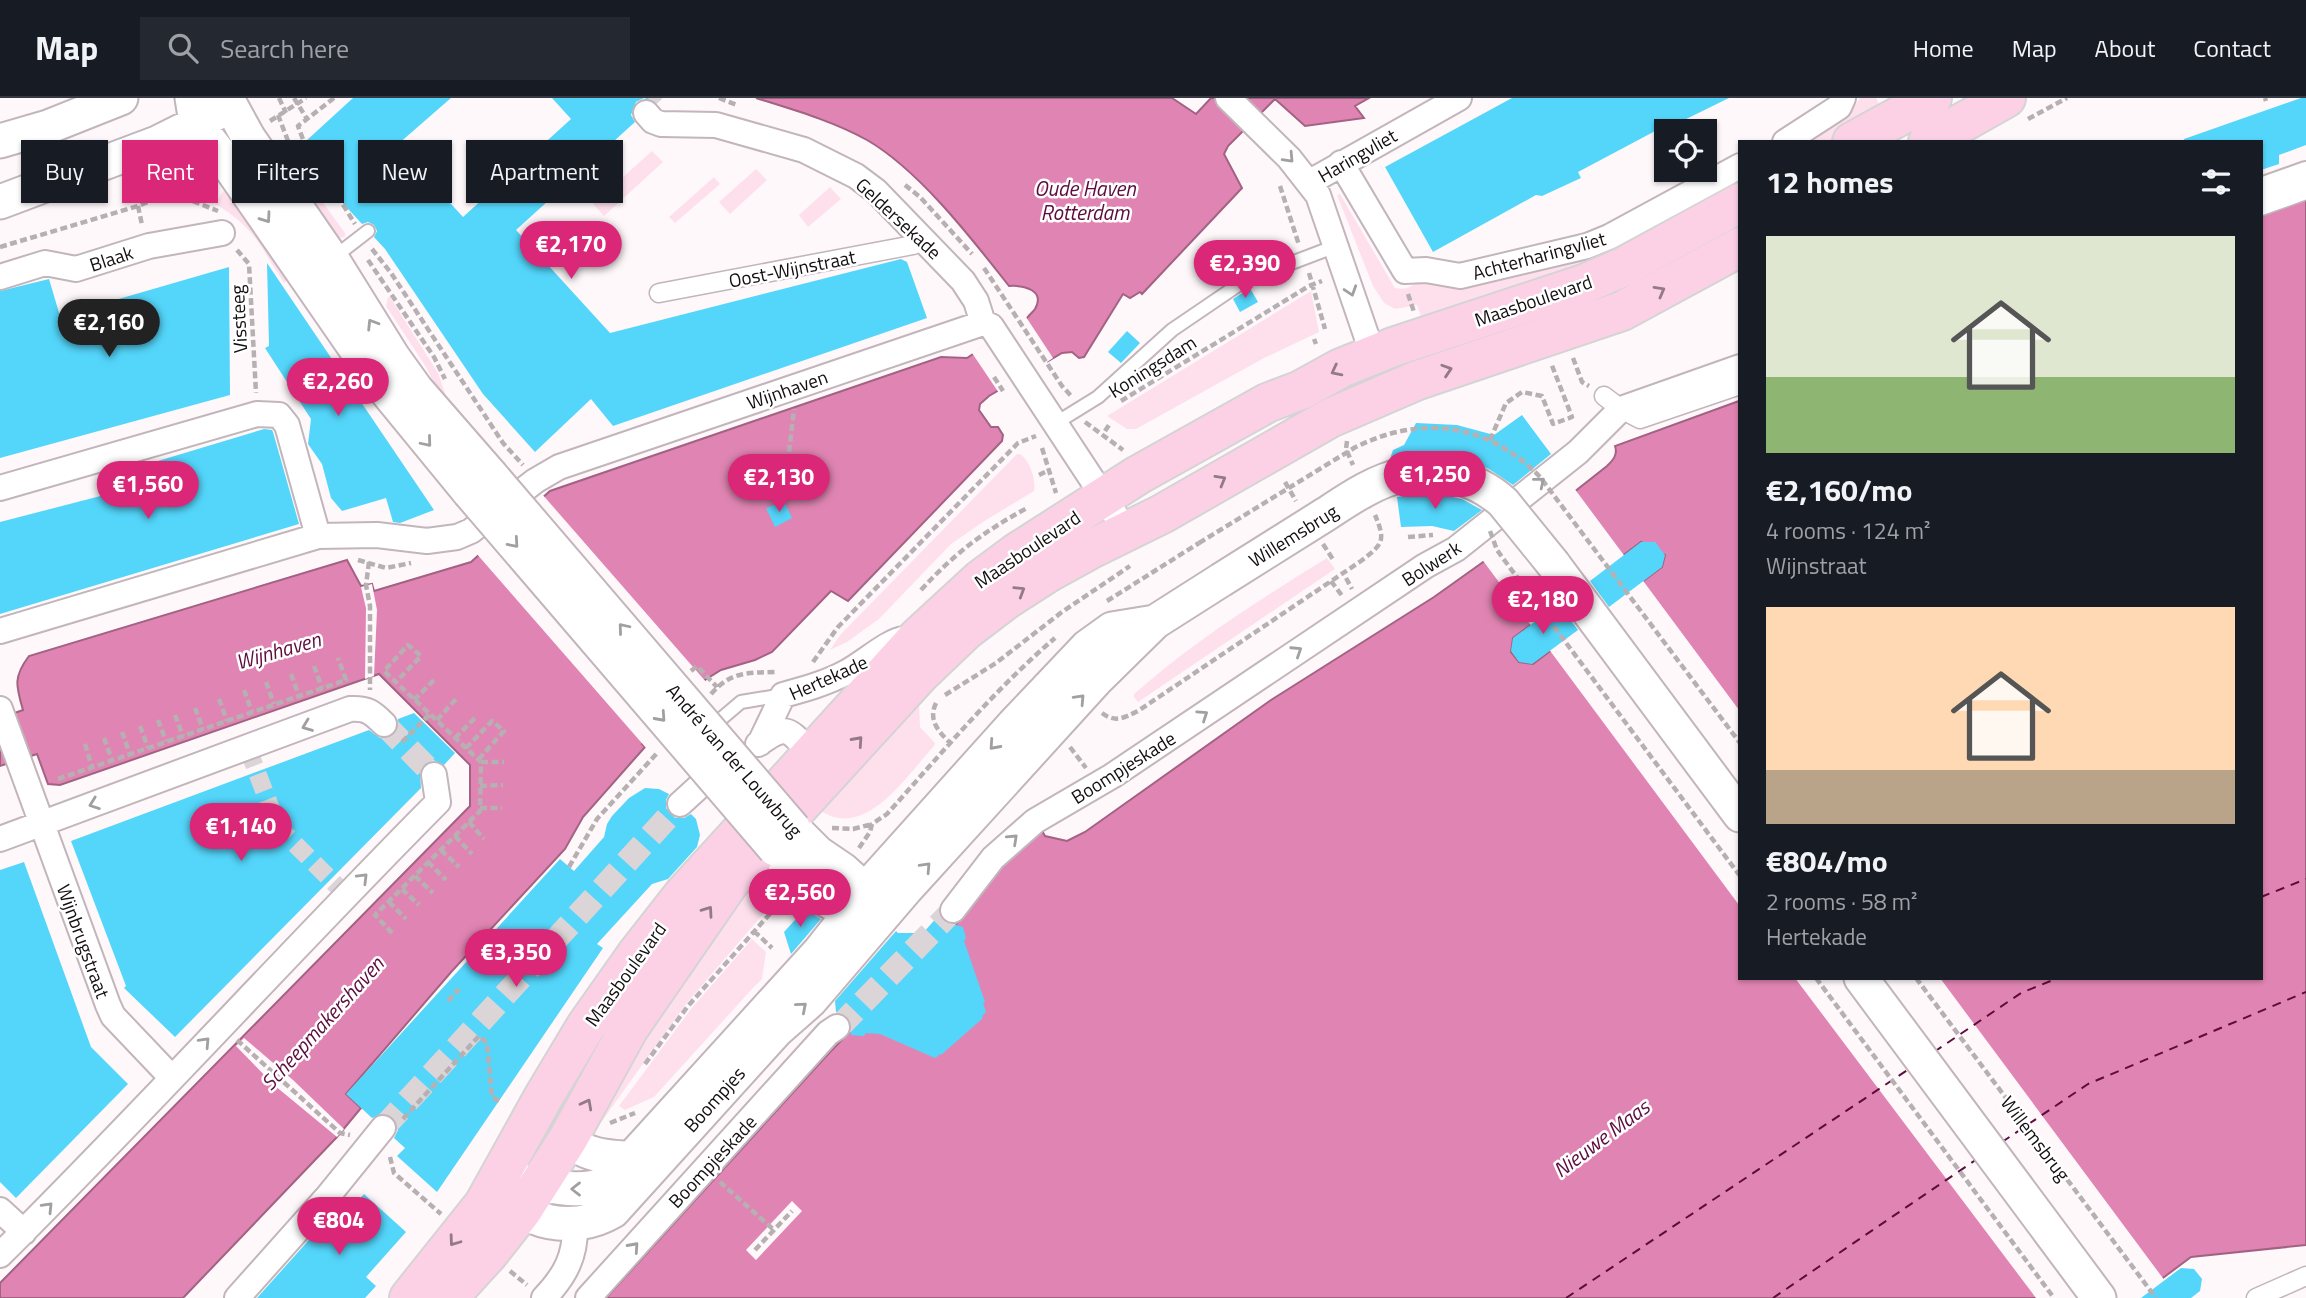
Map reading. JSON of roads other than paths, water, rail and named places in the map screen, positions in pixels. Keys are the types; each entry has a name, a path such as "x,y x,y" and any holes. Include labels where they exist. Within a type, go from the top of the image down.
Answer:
{"main road":[{"path":"0,141 48,127 121,98"},
{"path":"1856,140 1932,98"},
{"path":"1935,140 1971,130 2006,98"},
{"path":"0,202 144,148 194,111 232,101"},
{"name":"André van der Louwbrug","path":"232,101 248,137 355,242 408,378 479,483"},
{"name":"André van der Louwbrug","path":"194,111 378,381 479,483 784,839 818,853 843,870 865,907"},
{"name":"Maasboulevard","path":"519,1194 544,1096 610,990 683,895 810,753 955,601 1007,559 1150,468 1267,403 1301,390 1341,368 1373,355 1584,284 1623,267 1738,204"},
{"name":"Maasboulevard","path":"519,1194 581,1146 629,1028 722,892 911,684 955,640 995,608 1049,572 1133,546 1162,514 1330,418 1409,383 1622,311 1738,248"},
{"path":"1373,355 1389,361 1396,377 1409,383"},
{"name":"Willemsbrug","path":"865,907 1155,622 1351,498 1403,475 1434,473 1452,476 1474,483 1503,502 1738,812"},
{"name":"Boompjes","path":"519,1194 595,1188 610,1182 865,907"},
{"name":"Boompjes","path":"519,1194 554,1224 575,1224 598,1219 613,1211 776,1031 810,1001 865,907"},
{"path":"1862,980 2099,1298"},
{"path":"581,1146 617,1158 633,1158"},
{"path":"409,1298 484,1204 519,1194"},
{"path":"447,1298 489,1253 519,1194"}],"street":[{"name":"Haringvliet","path":"1227,98 1310,182 1459,98"},
{"path":"1787,140 1839,107 1843,98"},
{"name":"Geldersekade","path":"650,109 653,121 672,125 716,125 814,155 856,176 876,191 963,281 990,330 1056,423"},
{"name":"Achterharingvliet","path":"1341,163 1405,271 1426,270 1455,277 1602,240 1738,167"},
{"path":"2263,189 2306,174"},
{"path":"1310,182 1321,202 1373,355"},
{"path":"2263,205 2306,190"},
{"name":"Blaak","path":"0,277 46,263 76,269 149,246 222,233"},
{"name":"Oost-Wijnstraat","path":"659,293 913,245 925,240"},
{"name":"Wijnhaven","path":"0,631 318,536 377,535 427,541 457,537 471,531 535,481 559,467 990,330"},
{"path":"1611,409 1738,367"},
{"path":"1611,409 1640,419 1738,386"},
{"name":"Bolwerk","path":"1240,689 1425,566 1457,549 1578,452 1611,409"},
{"path":"0,488 257,414 279,415 287,425 318,536"},
{"path":"1056,423 1106,497 1133,546"},
{"name":"Hertekade","path":"760,743 783,695 843,674 875,656 894,640 918,637"},
{"name":"Boompjeskade","path":"953,910 993,858 1034,821 1112,776 1240,689"},
{"path":"0,839 350,709 364,708 378,718"},
{"name":"Wijnbrugstraat","path":"1,713 113,1016 172,1078"},
{"name":"Hertekade","path":"680,804 702,783 776,731 792,735 810,753"},
{"path":"0,1255 439,802 434,775"},
{"name":"Boompjeskade","path":"589,1298 705,1167 828,1033 837,1027"},
{"path":"237,1298 328,1196 372,1133"},
{"path":"0,1210 24,1232"},
{"path":"534,1289 568,1268 576,1243 575,1224"},
{"path":"2256,1298 2306,1276"}],"lane":[{"path":"1056,423 1098,397 1172,330 1244,281 1336,246"},
{"path":"715,724 741,702 783,695"}],"water":[{"path":"756,98 1172,98 1196,114 1211,98 1369,98 1355,106 1364,118 1305,126 1275,99 1228,146 1224,154 1242,188 1142,294 1140,292 1130,298 1123,294 1084,357 1079,358 1072,352 1062,353 980,404 979,410 991,427 998,427 1003,435 1002,441 848,601 831,591 772,652 721,670 705,680 642,744 645,747 583,817 565,849 452,971 346,1094 361,1108 337,1137 183,1298 0,1298 0,1283 470,806 470,765 379,674 60,785 48,784 37,754 0,766 0,718 23,710 17,682 20,670 29,656 347,560 361,586 372,584 374,591 471,562 550,491 941,357 967,358 1027,318 1035,309 1038,297 1035,293 1021,286 1009,286 944,207 887,153 841,127"},
{"name":"Nieuwe Maas","path":"2306,198 2306,1245 2191,1257 2136,1298 606,1298 829,1053 965,915 974,892 1041,829 1045,836 1067,841 1085,832 1271,700 1434,597 1507,545 1607,466 1615,455 1615,446 1738,401 1738,980 2263,980 2263,213","holes":["1641,542 1665,555 1662,567 1533,664 1519,662 1511,652 1513,638"]}],"tunnel":[{"path":"649,98 655,105"},
{"path":"384,724 434,775"},
{"path":"248,749 278,827 346,895"},
{"path":"383,1128 680,804"},
{"path":"837,1027 953,910"}],"water label":[{"name":"Oude Haven Rotterdam","path":"1085,200"},
{"name":"Scheepmakershaven","path":"322,1023"}]}
